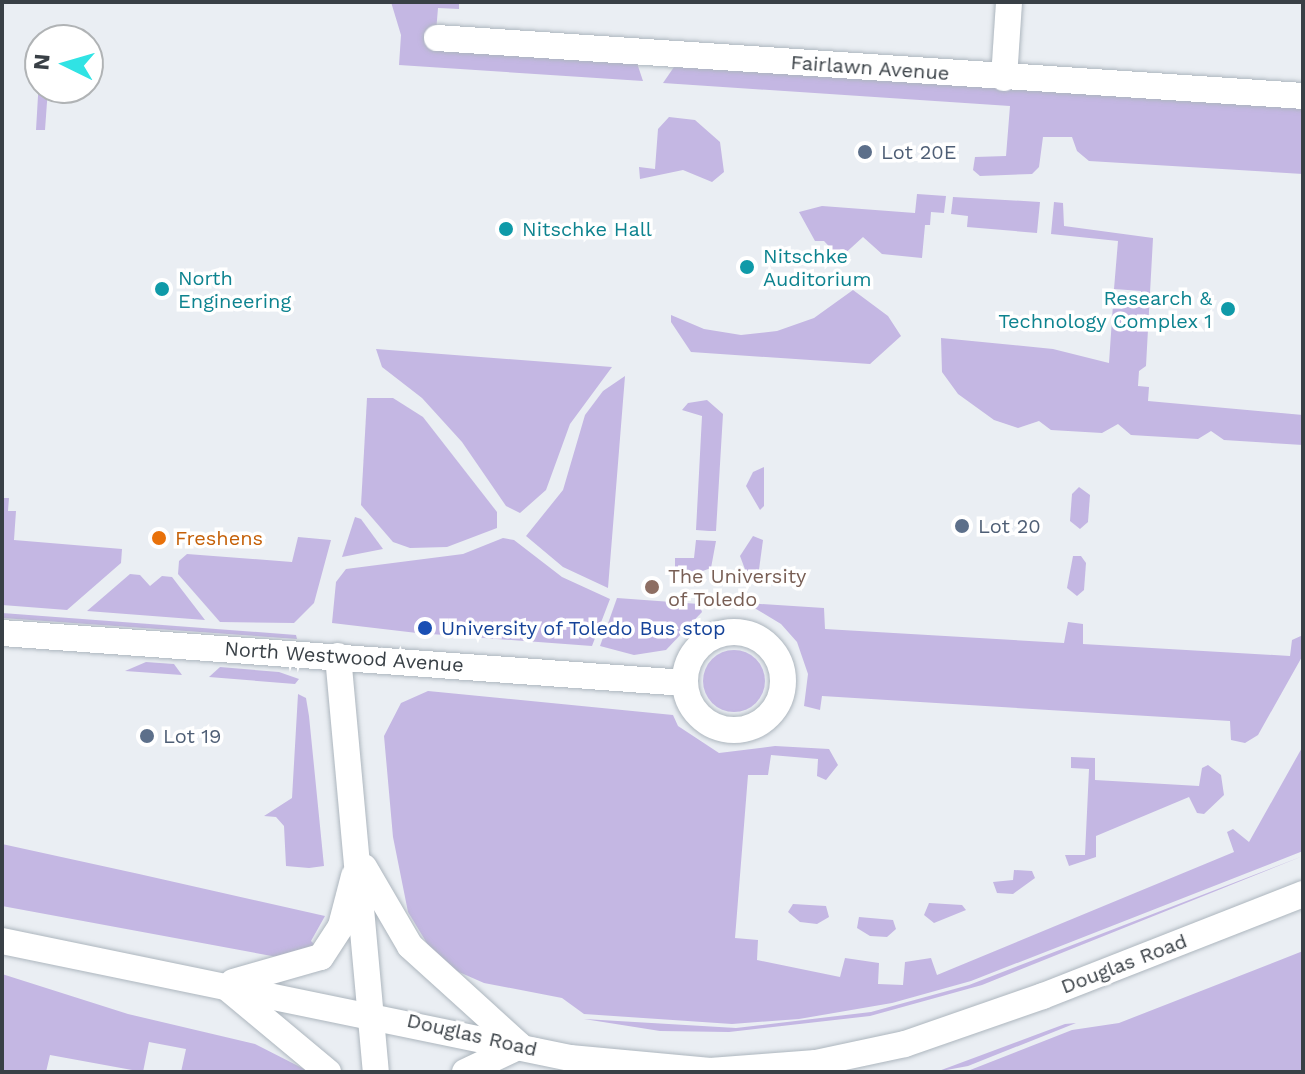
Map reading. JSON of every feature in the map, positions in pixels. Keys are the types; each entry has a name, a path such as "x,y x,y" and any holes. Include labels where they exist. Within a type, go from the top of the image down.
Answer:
{"street":[{"path":"1004,78 1009,2"},
{"name":"Fairlawn Avenue","path":"437,38 1303,96"},
{"name":"North Westwood Avenue","path":"2,633 685,683"},
{"path":"338,656 375,1014 376,1072"},
{"path":"224,985 321,957 341,926 359,857"},
{"path":"359,857 410,946 520,1046 465,1072"},
{"name":"Douglas Road","path":"2,941 375,1014 520,1046 664,1070 754,1070 855,1056 978,1020 1303,894"},
{"path":"224,985 328,1072"}],"shaded area":[{"path":"391,2 459,2 459,9 438,8 436,32 637,63 643,81 399,65 401,35"},
{"path":"674,67 1303,103 1303,174 1089,161 1077,151 1072,137 1043,137 1039,167 1032,174 980,176 973,170 975,157 1006,156 1010,106 663,83"},
{"path":"38,104 47,104 45,130 36,130"},
{"path":"669,117 695,120 720,142 724,172 712,182 683,170 640,179 639,167 655,169 658,129"},
{"path":"917,194 946,196 944,213 931,212 930,225 925,225 922,258 882,254 863,237 840,258 824,241 815,241 799,212 822,206 915,213"},
{"path":"953,197 1040,202 1037,233 967,227 968,216 951,214"},
{"path":"1054,202 1063,203 1064,226 1153,238 1146,366 1139,371 1138,386 1149,387 1148,401 1303,415 1303,445 1224,440 1211,431 1198,439 1131,435 1118,424 1102,433 1051,430 1039,421 1018,428 994,420 958,394 942,372 941,338 1053,349 1109,363 1113,304 1141,306 1141,291 1114,289 1118,241 1051,234"},
{"path":"853,290 888,316 901,336 870,364 691,352 671,322 671,315 704,329 741,335 777,331 814,318"},
{"path":"376,349 612,367 570,424 546,490 520,513 506,506 462,442 422,398 382,367"},
{"path":"625,376 608,588 563,567 526,536 563,490 585,415 603,391"},
{"path":"367,398 393,398 423,417 497,512 497,528 447,547 410,548 393,542 361,505"},
{"path":"707,400 723,414 716,531 696,530 702,416 682,410 688,403"},
{"path":"764,467 764,506 760,510 746,486 753,472"},
{"path":"1079,487 1090,495 1088,522 1080,529 1070,521 1072,494"},
{"path":"2,498 9,498 8,511 16,511 14,540 122,549 121,563 67,610 2,605"},
{"path":"355,517 361,519 383,549 342,557"},
{"path":"753,536 763,540 758,577 746,572 740,556"},
{"path":"298,537 331,540 314,603 294,623 220,622 178,574 179,561 187,554 292,562"},
{"path":"503,538 514,540 562,577 610,599 592,646 431,634 432,624 419,623 417,633 332,623 336,582 346,569 463,554"},
{"path":"696,540 716,541 711,568 697,573 675,567 675,558 694,558"},
{"path":"1073,556 1081,556 1086,563 1084,590 1077,596 1067,588"},
{"path":"130,574 140,575 150,586 162,576 172,577 205,620 87,611"},
{"path":"617,598 699,604 702,612 666,650 634,655 600,646"},
{"path":"746,603 824,608 825,629 1064,643 1068,622 1083,624 1083,644 1290,656 1292,640 1303,635 1303,655 1258,735 1245,743 1231,740 1230,721 822,696 820,710 804,706 808,674 797,642 781,624"},
{"path":"2,613 296,635 297,639 2,618"},
{"path":"728,650 740,650 756,659 763,669 763,693 756,703 740,712 728,712 708,698 703,687 703,675 717,655"},
{"path":"146,662 174,664 182,675 125,671"},
{"path":"220,667 279,672 299,679 295,684 209,677"},
{"path":"428,691 673,715 678,726 719,753 775,746 829,749 838,765 826,780 817,776 818,759 771,755 768,775 748,775 735,938 758,940 757,960 840,977 845,958 879,963 878,984 903,985 905,962 931,958 937,975 1234,852 1227,832 1233,829 1249,842 1303,746 1303,851 971,981 892,1003 799,1019 732,1024 584,1014 562,998 484,983 452,969 431,950 408,912 393,837 384,736 401,703"},
{"path":"298,694 306,698 309,716 324,866 309,868 286,866 284,826 276,817 264,816 292,798"},
{"path":"1071,757 1095,758 1095,780 1199,786 1202,768 1208,765 1221,775 1224,795 1204,814 1197,813 1189,797 1096,836 1096,857 1069,866 1065,855 1085,855 1089,769 1071,768"},
{"path":"2,844 325,916 311,941 315,945 288,959 2,906"},
{"path":"1303,856 982,985 870,1016 729,1032 660,1031 584,1019 736,1028 871,1012 969,985"},
{"path":"1014,870 1032,871 1035,878 1013,894 997,893 993,882 1013,880"},
{"path":"929,903 962,905 966,910 934,923 924,915"},
{"path":"793,904 826,906 829,917 817,924 800,922 788,912"},
{"path":"859,917 893,920 896,929 887,937 870,936 857,928"},
{"path":"1303,951 1303,1072 965,1072 1072,1030 1119,1023"},
{"path":"2,974 128,1014 255,1044 310,1072 181,1072 186,1049 149,1042 143,1072 50,1055 46,1072 2,1072"},
{"path":"1076,1023 968,1066 936,1072 1065,1024"}],"place":[{"name":"Lot 20E","path":"865,152"},
{"name":"Nitschke Hall","path":"506,229"},
{"name":"Nitschke Auditorium","path":"747,267"},
{"name":"North Engineering","path":"162,289"},
{"name":"Research & Technology Complex 1","path":"1228,309"},
{"name":"Lot 20","path":"962,526"},
{"name":"Freshens","path":"159,538"},
{"name":"The University of Toledo","path":"652,587"},
{"name":"University of Toledo Bus stop","path":"425,628"},
{"name":"Lot 19","path":"147,736"}]}
